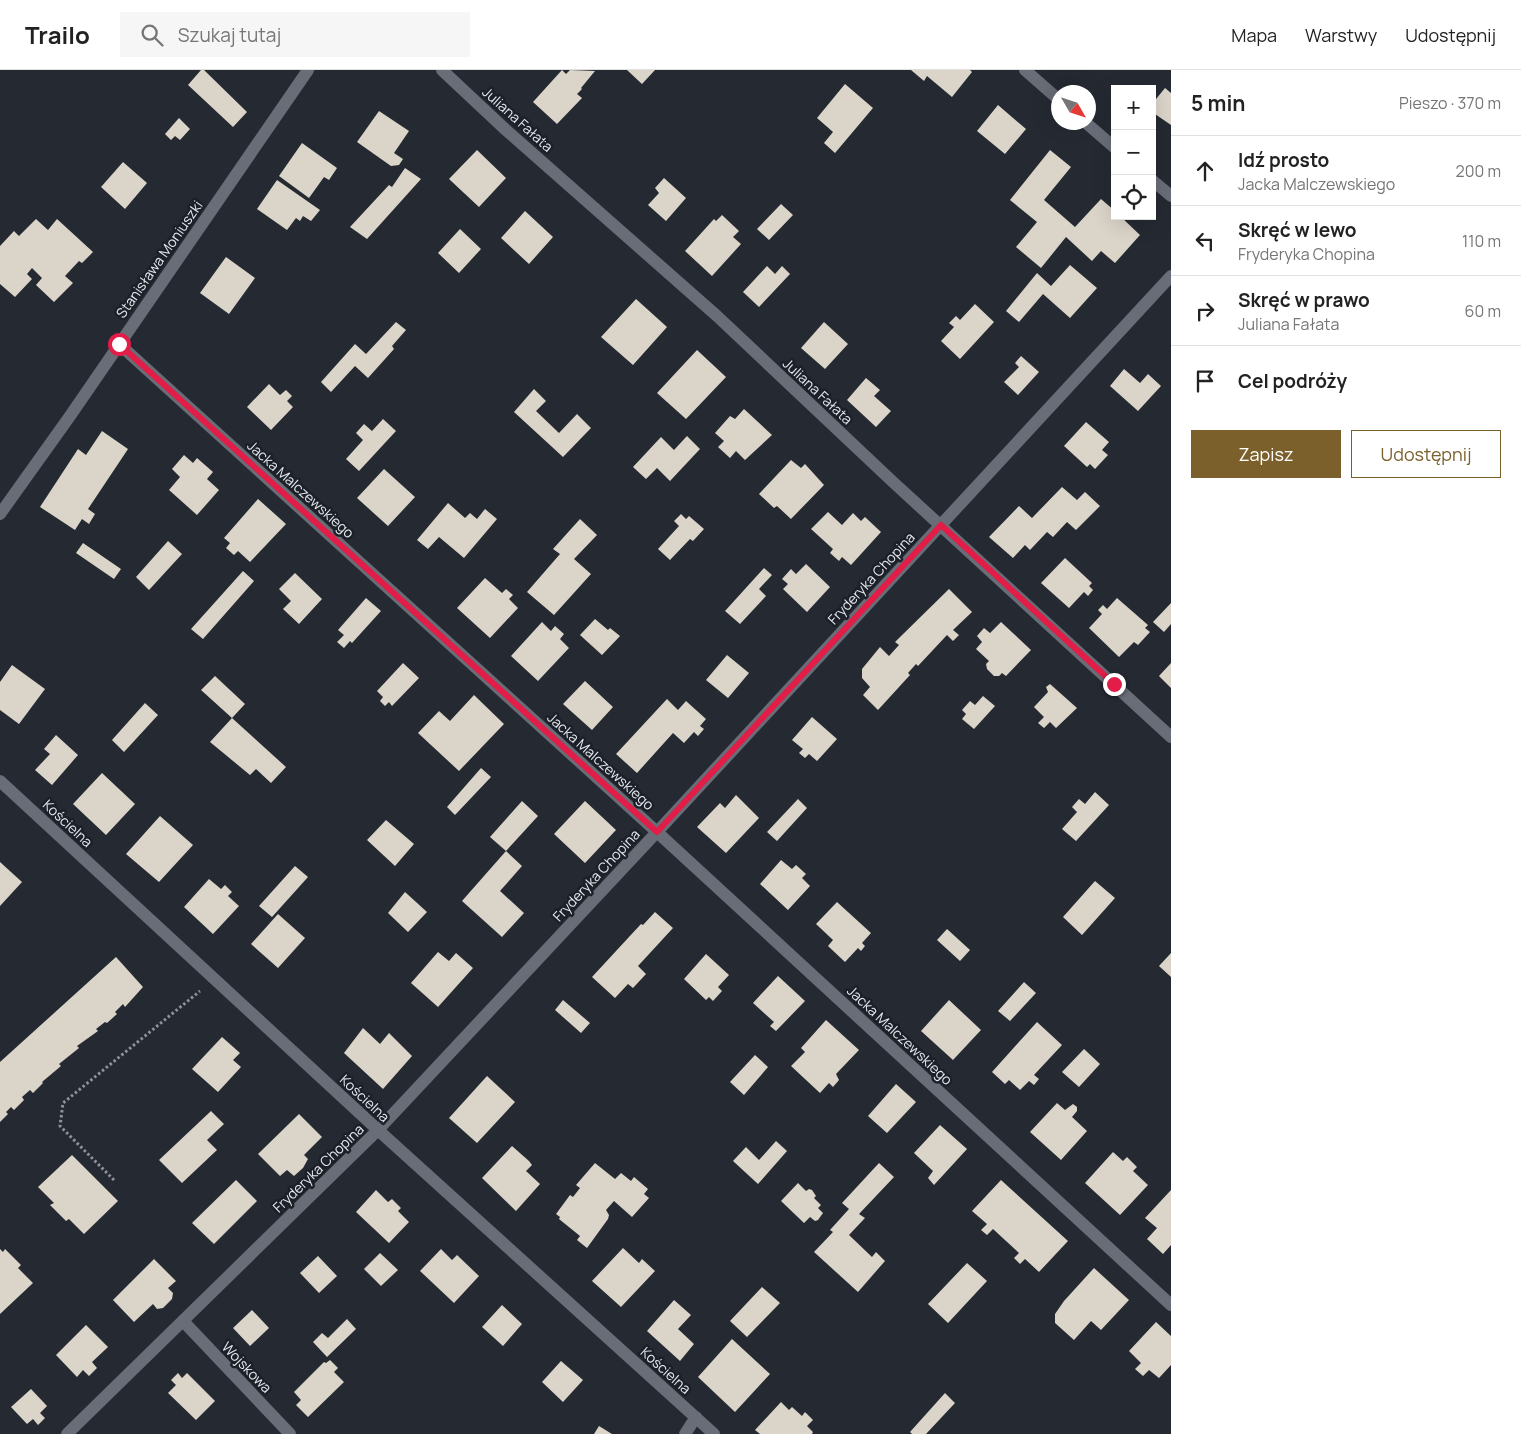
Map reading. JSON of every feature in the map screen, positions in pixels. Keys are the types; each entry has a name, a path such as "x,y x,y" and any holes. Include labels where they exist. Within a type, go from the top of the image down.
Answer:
{"street":[{"name":"Stanisława Moniuszki","path":"0,514 308,70"},
{"name":"Juliana Fałata","path":"442,70 506,130 717,316 1171,737"},
{"path":"1025,70 1051,93"},
{"path":"1094,130 1111,145"},
{"path":"1156,183 1171,196"},
{"name":"Fryderyka Chopina","path":"67,1434 378,1130 657,832 1171,276"},
{"name":"Jacka Malczewskiego","path":"119,344 657,832 1171,1306"},
{"name":"Kościelna","path":"0,781 378,1130 714,1434"},
{"name":"Wojskowa","path":"183,1321 290,1434"},
{"path":"684,1434 696,1417"}],"path":[{"path":"114,1180 60,1126 62,1103 214,980"}],"building":[{"path":"201,70 204,70 247,112 233,127 188,85"},
{"path":"562,70 566,74 570,70 595,71 577,94 582,98 557,124 533,102"},
{"path":"627,70 655,70 642,84"},
{"path":"911,70 970,70 972,72 952,97 927,76 924,81"},
{"path":"845,84 873,108 835,153 824,143 833,132 817,118"},
{"path":"1165,88 1171,93 1171,125 1156,115 1156,99"},
{"path":"998,105 1026,129 1005,154 977,131"},
{"path":"379,111 409,131 394,153 403,159 399,165 391,166 357,142"},
{"path":"179,118 190,129 180,140 175,136 171,140 165,134"},
{"path":"302,143 337,168 329,180 324,177 309,198 279,176"},
{"path":"477,150 506,178 479,207 449,179"},
{"path":"1050,150 1071,167 1044,200 1075,227 1101,199 1111,208 1111,220 1124,220 1140,235 1115,263 1101,251 1092,261 1066,237 1041,268 1016,247 1037,222 1010,200"},
{"path":"123,162 147,183 125,209 101,187"},
{"path":"405,168 421,179 367,239 350,227 389,185 392,187"},
{"path":"664,178 686,198 666,221 648,205 659,193 655,188"},
{"path":"277,180 320,210 311,221 303,216 300,221 296,218 287,230 257,209"},
{"path":"781,204 793,215 769,240 757,229"},
{"path":"525,211 553,237 529,264 501,238"},
{"path":"722,215 739,231 733,237 741,244 712,276 685,251 714,219 716,221"},
{"path":"36,219 48,230 57,219 93,252 82,263 79,261 65,276 73,283 54,302 36,285 42,278 32,268 27,274 32,279 15,297 0,284 0,246 14,231 19,236"},
{"path":"460,229 481,249 459,273 438,253"},
{"path":"226,257 255,278 229,314 200,293"},
{"path":"1070,265 1097,288 1070,318 1043,294 1019,322 1006,311 1037,273 1051,286"},
{"path":"767,266 775,274 782,266 790,274 759,307 743,292"},
{"path":"636,299 667,327 633,365 601,337"},
{"path":"975,304 994,322 960,359 941,341 954,327 949,323 956,316 960,320"},
{"path":"396,322 406,330 392,346 394,349 368,378 355,366 331,392 321,382 355,344 366,354"},
{"path":"824,322 848,344 825,369 801,348"},
{"path":"697,350 726,377 686,419 657,393"},
{"path":"1021,356 1039,372 1018,395 1004,382 1019,367 1015,363"},
{"path":"1124,369 1140,383 1148,374 1161,386 1138,411 1110,386"},
{"path":"866,378 880,390 874,396 891,411 876,427 847,400"},
{"path":"269,384 280,395 286,390 292,396 287,401 293,407 271,430 247,407"},
{"path":"534,389 546,401 536,411 559,433 577,414 591,428 563,457 514,412"},
{"path":"744,409 772,435 745,460 736,451 730,458 718,447 724,441 715,433 730,416 735,419"},
{"path":"383,419 396,431 359,471 346,459 363,440 356,433 364,424 372,431"},
{"path":"1086,422 1109,442 1102,450 1108,455 1095,469 1090,464 1087,467 1064,446"},
{"path":"102,431 128,449 88,509 95,514 89,524 82,519 75,530 40,507 78,449 86,455"},
{"path":"687,436 700,449 670,481 657,468 646,479 633,467 661,437 674,450"},
{"path":"184,455 193,463 197,458 213,472 207,479 219,490 197,515 169,490 180,477 172,469"},
{"path":"791,460 801,468 805,464 824,485 791,519 777,506 774,508 759,494"},
{"path":"384,469 415,497 388,526 357,498"},
{"path":"1062,487 1077,500 1085,492 1100,506 1076,530 1067,522 1053,537 1047,532 1030,550 1025,545 1013,558 989,537 1019,506 1032,518"},
{"path":"258,499 286,524 250,562 238,551 234,555 226,548 230,543 224,538"},
{"path":"448,503 465,518 470,513 477,519 485,509 497,519 464,558 439,537 428,549 417,540"},
{"path":"828,512 842,525 853,513 861,521 865,517 881,532 851,565 842,557 839,561 830,553 833,549 811,529"},
{"path":"681,514 686,519 689,516 704,529 693,541 690,539 670,560 658,549 679,526 674,521"},
{"path":"580,519 597,535 574,559 591,574 554,615 527,592 560,554 553,549"},
{"path":"168,541 182,554 149,590 136,577"},
{"path":"83,543 121,569 114,579 76,553"},
{"path":"1065,558 1092,583 1089,586 1093,590 1088,596 1084,592 1069,608 1041,583"},
{"path":"806,564 830,587 807,612 783,589 788,584 782,579 791,569 796,574"},
{"path":"764,568 772,575 759,589 766,596 740,624 725,611"},
{"path":"243,571 254,581 203,639 191,629"},
{"path":"295,573 322,599 299,624 283,609 291,601 279,589"},
{"path":"485,578 502,593 506,589 513,595 509,599 518,608 490,638 457,608"},
{"path":"949,589 972,612 953,630 959,635 953,641 947,635 918,666 916,664 908,673 910,675 878,710 863,695 870,687 862,678 862,669 880,647 889,656 899,645 895,642"},
{"path":"366,598 381,611 352,643 350,641 344,648 337,642 344,635 338,630"},
{"path":"1117,598 1148,625 1145,628 1150,632 1138,645 1134,642 1119,657 1089,628 1102,614 1098,610 1103,605 1107,609"},
{"path":"1171,603 1171,624 1164,632 1153,622"},
{"path":"595,619 608,630 610,628 620,636 602,655 580,635"},
{"path":"542,622 551,631 555,626 564,634 560,639 569,648 538,681 511,656"},
{"path":"1001,622 1031,650 1006,676 1002,673 999,676 994,676 987,669 986,664 989,661 976,649 982,642 977,636 984,628 990,633"},
{"path":"727,655 749,673 728,698 706,680"},
{"path":"403,663 419,678 392,706 389,702 385,706 380,701 383,697 377,691"},
{"path":"1171,663 1171,688 1159,676"},
{"path":"12,665 45,689 19,724 0,710 0,682"},
{"path":"215,676 245,704 232,718 201,690"},
{"path":"585,681 613,707 592,730 563,704"},
{"path":"1050,684 1077,708 1056,728 1050,722 1044,728 1038,723 1044,717 1034,707 1048,692 1046,687"},
{"path":"474,695 504,724 459,771 418,733 439,711 450,721"},
{"path":"983,696 995,706 974,729 962,719 966,714 962,710 970,701 975,705"},
{"path":"667,699 678,710 686,701 706,719 700,726 704,729 698,736 694,732 684,743 673,733 637,773 616,754"},
{"path":"145,703 158,715 124,752 112,740"},
{"path":"812,717 837,739 817,761 809,754 805,758 799,753 803,749 792,740"},
{"path":"232,718 286,767 271,783 256,769 250,775 210,742"},
{"path":"56,735 78,755 52,785 35,770 50,754 44,749"},
{"path":"481,768 491,777 455,815 447,807"},
{"path":"102,773 135,804 106,835 73,804"},
{"path":"1095,792 1109,805 1076,841 1062,829 1077,812 1072,807 1079,799 1085,804"},
{"path":"736,795 759,818 726,853 697,827 720,803 725,808"},
{"path":"798,799 807,808 777,841 767,832"},
{"path":"522,801 538,816 506,851 490,837"},
{"path":"585,801 616,830 585,863 554,834"},
{"path":"160,816 193,845 159,882 126,854"},
{"path":"386,820 414,844 395,866 367,840"},
{"path":"506,851 522,866 500,891 524,913 502,937 462,901"},
{"path":"781,860 792,869 796,865 806,874 802,878 810,886 788,910 760,884"},
{"path":"0,862 22,882 0,906"},
{"path":"295,866 308,877 272,917 259,906"},
{"path":"209,879 221,889 225,885 232,892 228,896 239,906 213,934 184,907"},
{"path":"1095,881 1115,898 1082,935 1063,917"},
{"path":"405,892 427,912 408,932 388,913"},
{"path":"837,902 871,933 862,943 865,946 861,951 858,948 845,962 828,946 833,940 816,924"},
{"path":"655,912 673,928 638,966 646,974 633,988 628,984 615,998 592,977 641,924 643,925"},
{"path":"278,914 305,938 278,968 251,944"},
{"path":"947,929 970,950 960,961 937,940"},
{"path":"438,952 449,961 456,953 473,968 438,1007 411,983"},
{"path":"1171,953 1171,977 1159,966"},
{"path":"706,954 729,975 718,987 722,991 713,1001 709,997 706,1000 684,979"},
{"path":"116,957 143,987 125,1007 123,1004 115,1012 117,1014 77,1046 79,1048 59,1064 61,1066 42,1082 33,1093 30,1090 22,1097 24,1100 14,1110 11,1107 6,1112 8,1114 0,1122 0,1062"},
{"path":"778,976 805,1001 776,1031 770,1026 774,1022 753,1003"},
{"path":"1024,982 1036,993 1010,1021 998,1011"},
{"path":"563,1000 590,1023 581,1033 555,1010"},
{"path":"949,1000 981,1030 953,1060 921,1031"},
{"path":"826,1020 859,1050 836,1074 839,1080 833,1087 829,1083 820,1093 791,1066 805,1052 801,1048"},
{"path":"1037,1022 1062,1045 1034,1075 1039,1079 1034,1085 1029,1081 1020,1090 1009,1080 1005,1084 992,1072"},
{"path":"363,1028 380,1044 389,1033 412,1056 383,1089 344,1053"},
{"path":"222,1037 240,1053 233,1060 241,1067 218,1092 192,1069"},
{"path":"1084,1049 1100,1064 1079,1087 1062,1072"},
{"path":"755,1055 768,1067 744,1095 730,1082"},
{"path":"487,1076 515,1102 477,1143 449,1118"},
{"path":"896,1084 916,1102 887,1133 868,1116"},
{"path":"1057,1103 1065,1110 1073,1104 1077,1107 1077,1111 1072,1117 1087,1131 1061,1160 1030,1132"},
{"path":"211,1111 224,1124 207,1140 217,1150 182,1183 159,1160"},
{"path":"299,1114 322,1137 304,1155 308,1159 303,1168 294,1176 287,1170 280,1176 258,1154"},
{"path":"940,1125 967,1149 934,1185 928,1178 933,1171 914,1153"},
{"path":"776,1141 787,1151 758,1184 733,1161 746,1147 759,1160"},
{"path":"512,1146 532,1165 526,1171 540,1184 516,1211 482,1178"},
{"path":"1113,1152 1123,1161 1127,1157 1137,1167 1133,1171 1148,1185 1120,1215 1085,1183"},
{"path":"72,1155 118,1201 84,1234 69,1219 66,1221 50,1205 54,1203 38,1187"},
{"path":"595,1163 615,1179 621,1173 631,1181 634,1177 648,1189 644,1194 649,1198 632,1217 614,1201 606,1210 609,1215 608,1219 587,1248 577,1240 580,1236 559,1219 560,1217 556,1214 570,1195 573,1197 580,1188 576,1185"},
{"path":"879,1163 894,1177 859,1214 865,1218 849,1235 872,1257 876,1252 885,1261 858,1292 814,1252 833,1232 830,1230 849,1209 842,1203"},
{"path":"236,1180 257,1201 214,1244 192,1223"},
{"path":"1001,1180 1068,1241 1039,1272 1025,1259 1020,1264 1014,1258 1019,1253 993,1229 987,1235 981,1230 987,1224 972,1211"},
{"path":"798,1183 806,1191 812,1190 816,1196 814,1198 821,1205 818,1208 823,1213 818,1220 815,1221 810,1217 804,1223 781,1201"},
{"path":"376,1190 388,1202 392,1199 401,1208 398,1211 409,1222 389,1243 356,1212"},
{"path":"1171,1190 1171,1245 1163,1254 1147,1239 1157,1228 1145,1218"},
{"path":"623,1248 639,1263 642,1259 655,1271 621,1307 592,1281"},
{"path":"0,1249 3,1252 5,1249 21,1265 18,1268 33,1283 0,1314"},
{"path":"441,1249 452,1260 457,1255 479,1276 454,1303 420,1271"},
{"path":"380,1253 398,1270 381,1286 364,1269"},
{"path":"318,1256 337,1276 319,1293 300,1273"},
{"path":"154,1259 176,1281 168,1288 173,1293 172,1299 163,1308 157,1309 153,1304 134,1322 113,1300"},
{"path":"967,1263 987,1281 948,1323 928,1304"},
{"path":"1094,1268 1129,1300 1101,1330 1091,1321 1074,1340 1055,1323 1055,1314 1064,1301"},
{"path":"762,1287 780,1303 747,1337 730,1321"},
{"path":"674,1300 691,1315 678,1329 694,1344 680,1361 647,1331"},
{"path":"502,1305 522,1324 503,1346 482,1327"},
{"path":"252,1310 269,1328 250,1346 233,1328"},
{"path":"347,1319 356,1329 327,1357 313,1342 322,1333 328,1338"},
{"path":"1156,1322 1171,1336 1171,1365 1159,1378 1149,1370 1143,1376 1135,1369 1141,1363 1129,1351"},
{"path":"86,1325 108,1347 92,1362 97,1368 89,1376 83,1370 77,1377 56,1355"},
{"path":"732,1339 770,1374 735,1412 698,1377"},
{"path":"330,1360 338,1368 334,1372 344,1382 308,1417 296,1405 301,1400 294,1392 324,1362 326,1363"},
{"path":"561,1361 583,1380 563,1402 542,1382"},
{"path":"178,1373 182,1378 187,1373 215,1401 196,1420 168,1393 176,1385 171,1380"},
{"path":"31,1389 47,1406 40,1413 45,1418 38,1425 33,1419 27,1424 11,1407"},
{"path":"945,1393 955,1403 926,1434 912,1434 910,1432"},
{"path":"781,1402 789,1410 792,1407 802,1416 805,1412 813,1420 807,1426 813,1432 812,1434 760,1434 755,1430"},
{"path":"599,1426 612,1434 594,1434"}],"route":[{"path":"119,344 657,832 941,525 1114,684"}]}
